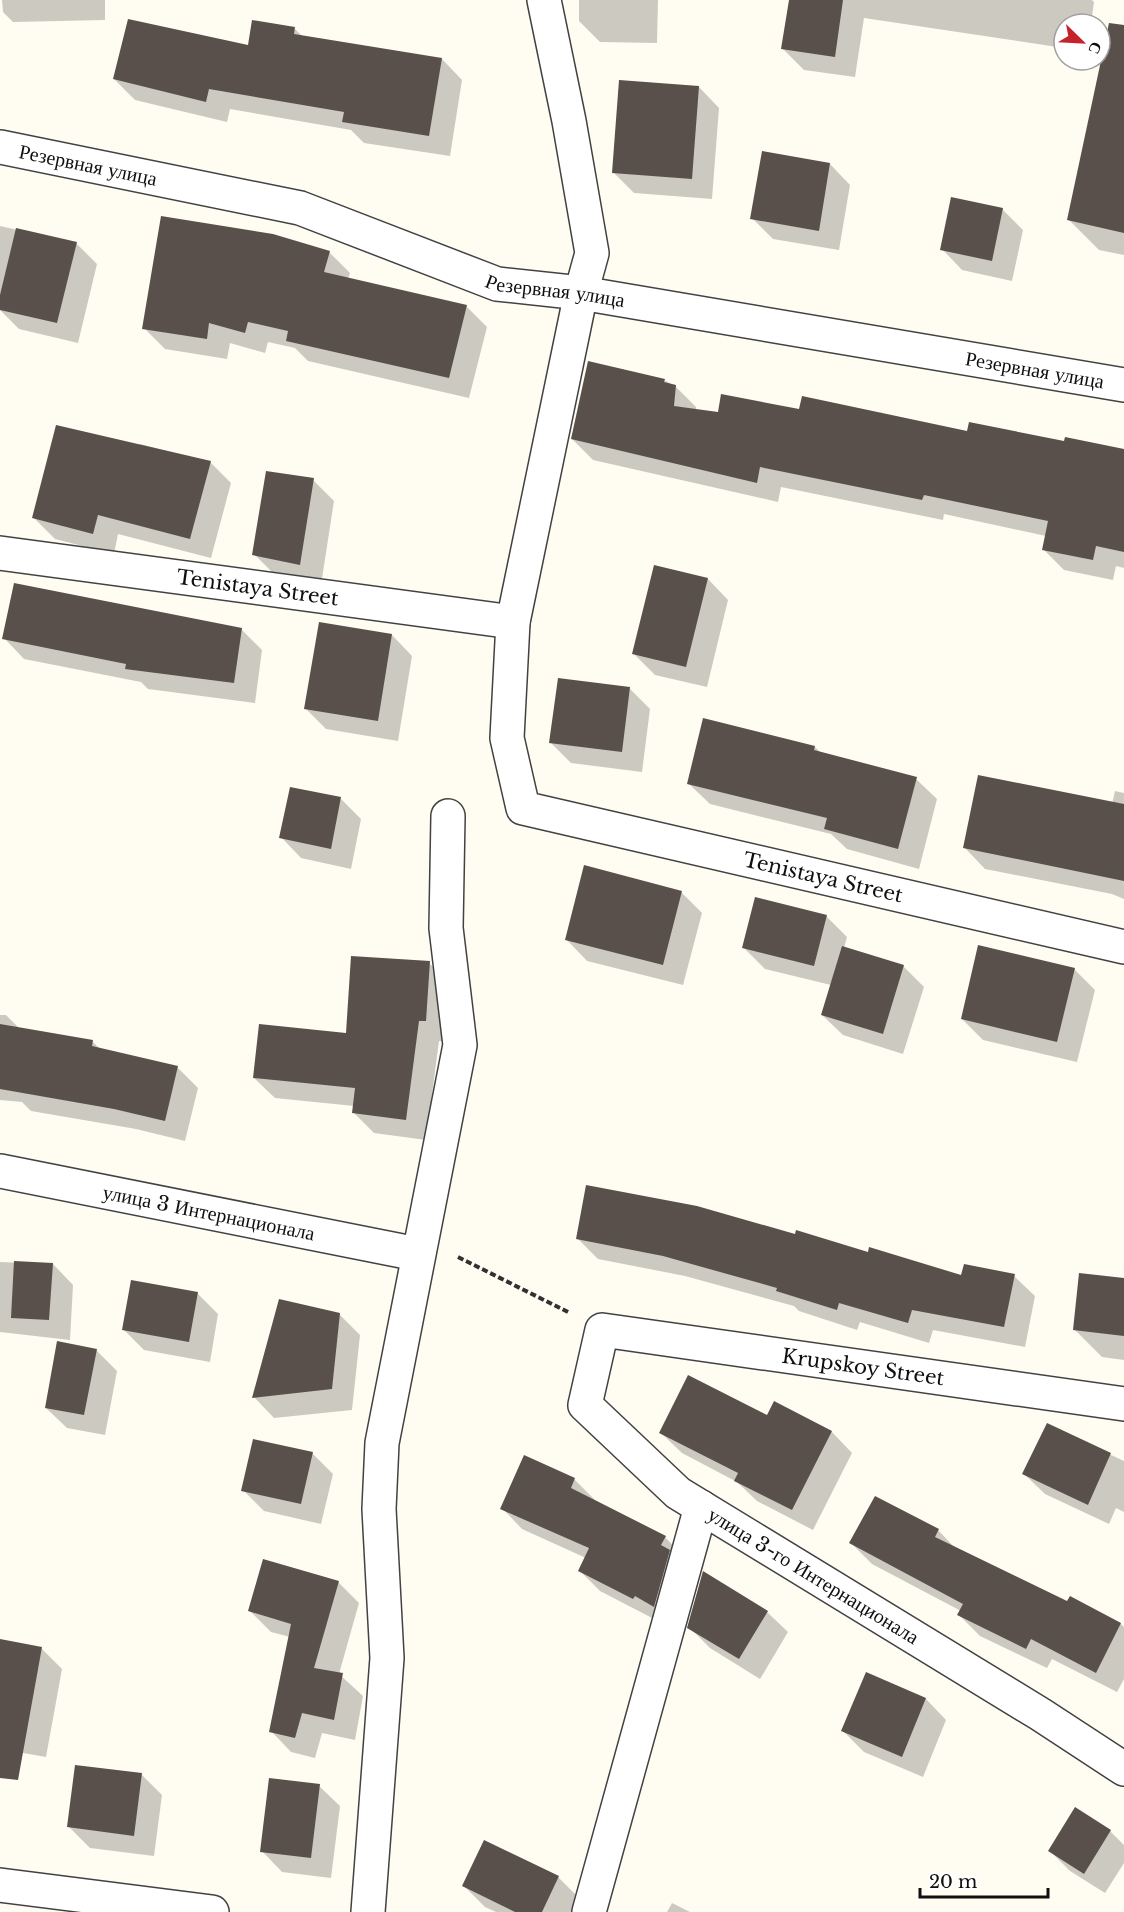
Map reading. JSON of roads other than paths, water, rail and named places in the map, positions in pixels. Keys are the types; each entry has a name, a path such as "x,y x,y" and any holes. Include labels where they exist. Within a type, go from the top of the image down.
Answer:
{"street":[{"path":"513,622 581,293 592,253 569,121 544,0"},
{"name":"Резервная улица","path":"0,147 300,208 497,284 581,293 1124,385"},
{"name":"Tenistaya Street","path":"0,554 513,622 507,738 523,808 1124,947"},
{"path":"368,1912 387,1659 379,1509 382,1443 460,1045 446,928 448,816"},
{"name":"улица 3 Интернационала","path":"0,1171 420,1247"},
{"name":"Krupskoy Street","path":"602,1330 1124,1404"},
{"name":"улица 3-го Интернационала","path":"602,1330 585,1405 678,1493 1040,1714 1124,1769"},
{"path":"590,1912 701,1508"},
{"path":"0,1885 212,1912"}]}
